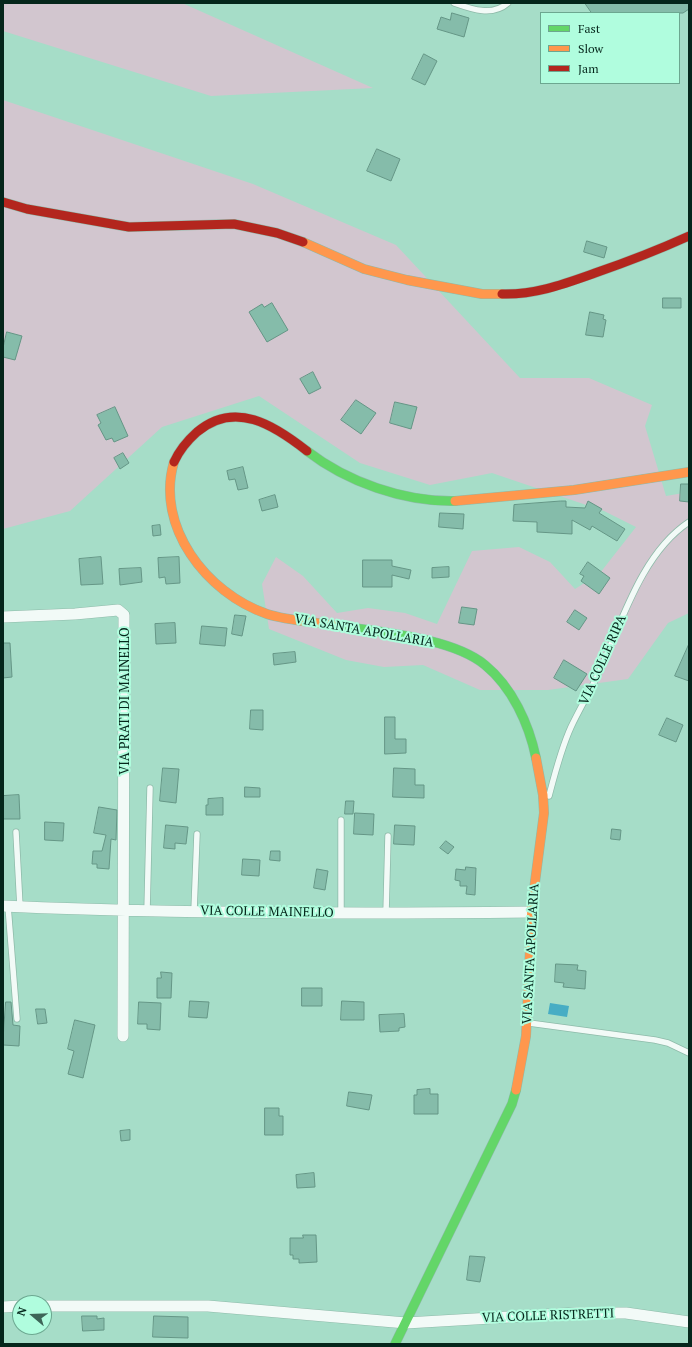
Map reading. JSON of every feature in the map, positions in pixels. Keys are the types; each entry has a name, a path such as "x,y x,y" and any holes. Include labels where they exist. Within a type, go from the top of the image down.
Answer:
{"street":[{"path":"3,202 27,209 129,228 234,224 277,233 315,246 364,269 407,280 482,294 523,295 564,284 652,253 689,236"},
{"name":"VIA SANTA APOLLARIA","path":"396,1344 512,1104 523,1070 529,1022 531,912 544,814 543,787 532,741 516,706 493,672 457,650 438,644 267,614 228,593 211,579 196,561 178,532 168,492 169,475 173,461 188,440 208,424 219,419 244,417 272,425 339,472 403,495 435,500 466,500 559,493 689,472"},
{"name":"VIA PRATI DI MAINELLO","path":"3,617 75,614 118,610 124,616 123,1036"},
{"name":"VIA COLLE MAINELLO","path":"6,906 124,911 341,913 531,912"},
{"name":"VIA COLLE RISTRETTI","path":"52,1306 208,1306 406,1323 577,1313 626,1313 689,1322"}],"lane":[{"path":"454,3 474,11 500,8 508,3"},
{"name":"VIA COLLE RIPA","path":"544,814 567,738 592,688 635,591 646,571 668,540 689,522"},
{"path":"147,911 150,788"},
{"path":"341,820 341,913"},
{"path":"16,832 20,907"},
{"path":"194,911 197,834"},
{"path":"386,913 388,836"},
{"path":"6,906 17,1019"},
{"path":"529,1022 655,1040 668,1043 689,1053"}],"shaded area":[{"path":"3,3 182,3 373,88 211,96 3,31"},
{"path":"3,100 253,184 396,245 520,378 589,378 652,405 645,426 666,496 689,492 689,613 668,623 628,679 548,690 480,690 423,665 384,667 346,660 269,629 262,584 276,557 303,576 337,613 368,608 405,613 437,624 472,551 519,547 550,562 575,589 600,573 636,527 604,511 492,473 430,485 360,463 259,396 162,427 70,511 3,529"}],"water":[{"path":"550,1003 569,1006 567,1017 548,1014"}],"building":[{"path":"585,3 689,3 689,9 683,13 591,12"},
{"path":"452,13 469,18 464,37 437,29 441,17 450,20"},
{"path":"424,54 437,61 425,85 412,79"},
{"path":"377,149 400,159 391,181 367,171"},
{"path":"587,241 607,247 604,258 584,252"},
{"path":"663,298 681,298 681,308 663,308"},
{"path":"272,303 288,330 267,342 249,312 262,304 264,307"},
{"path":"590,312 604,315 603,319 606,320 603,337 586,335"},
{"path":"7,332 22,336 15,360 3,357 3,348"},
{"path":"313,372 321,388 309,394 300,379"},
{"path":"356,400 376,413 361,434 341,420"},
{"path":"395,402 417,407 411,429 390,423"},
{"path":"115,407 128,436 114,442 112,438 106,440 98,425 101,423 97,415"},
{"path":"123,453 129,463 120,469 114,458"},
{"path":"243,467 248,488 238,490 235,479 229,480 227,471"},
{"path":"681,484 689,484 689,502 680,501"},
{"path":"275,495 278,507 262,511 259,500"},
{"path":"566,501 566,507 585,508 588,501 602,509 599,513 625,529 617,541 592,526 590,530 572,520 572,534 537,532 537,522 513,521 514,505"},
{"path":"440,513 464,514 463,529 439,527"},
{"path":"160,525 161,535 153,536 152,526"},
{"path":"101,557 103,584 81,585 79,559"},
{"path":"179,557 180,583 166,584 165,577 159,578 158,558"},
{"path":"363,560 392,560 392,566 411,570 409,579 392,575 392,587 363,587"},
{"path":"588,562 610,578 599,594 581,581 584,576 580,574"},
{"path":"449,567 449,577 432,578 432,568"},
{"path":"141,568 142,582 120,585 119,569"},
{"path":"462,607 477,609 474,625 459,623"},
{"path":"575,610 587,618 579,630 567,622"},
{"path":"235,615 246,616 242,636 232,634"},
{"path":"175,623 176,643 156,644 155,624"},
{"path":"202,626 227,628 225,646 200,644"},
{"path":"3,643 10,643 12,677 3,678"},
{"path":"689,644 689,681 675,676"},
{"path":"295,652 296,662 274,665 273,654"},
{"path":"564,660 587,674 576,691 554,678"},
{"path":"251,710 263,710 263,730 250,729"},
{"path":"385,717 395,717 395,739 406,739 406,753 385,754"},
{"path":"667,718 683,725 676,742 659,735"},
{"path":"163,768 179,769 176,803 160,801"},
{"path":"394,768 415,769 415,785 424,785 424,798 393,797"},
{"path":"245,787 260,788 260,797 245,797"},
{"path":"19,795 20,819 3,819 3,796"},
{"path":"223,798 223,815 206,815 206,805 208,805 208,799"},
{"path":"346,801 354,801 353,814 345,814"},
{"path":"99,807 117,810 116,840 111,839 109,869 97,868 97,864 92,864 93,851 102,851 106,835 94,833"},
{"path":"355,813 374,814 373,835 354,834"},
{"path":"45,822 64,823 63,841 45,840"},
{"path":"166,825 188,827 186,844 175,843 175,849 164,848"},
{"path":"395,825 415,826 414,845 394,844"},
{"path":"612,829 621,830 620,840 611,839"},
{"path":"446,841 454,847 448,854 440,848"},
{"path":"271,851 280,851 280,861 270,860"},
{"path":"243,859 260,860 259,876 242,875"},
{"path":"466,867 476,868 475,895 466,894 467,886 460,886 460,881 455,880 456,869 465,870"},
{"path":"317,869 328,871 325,890 314,888"},
{"path":"556,964 578,965 577,970 586,971 585,989 563,987 564,983 555,982"},
{"path":"161,972 172,973 171,998 157,998 157,978 161,978"},
{"path":"302,988 322,988 322,1006 302,1006"},
{"path":"190,1001 209,1002 207,1018 189,1017"},
{"path":"342,1001 364,1002 364,1020 341,1020"},
{"path":"6,1002 11,1002 13,1025 20,1026 19,1046 3,1045"},
{"path":"139,1002 161,1003 160,1030 147,1029 147,1024 138,1024"},
{"path":"36,1009 45,1009 47,1023 38,1024"},
{"path":"404,1014 405,1027 399,1028 399,1031 380,1032 379,1015"},
{"path":"75,1020 95,1025 83,1078 68,1074 74,1051 68,1049"},
{"path":"430,1089 430,1094 438,1094 438,1114 414,1114 414,1095 417,1095 417,1090"},
{"path":"349,1092 372,1095 369,1110 347,1106"},
{"path":"265,1108 279,1108 279,1116 283,1116 283,1135 265,1135"},
{"path":"130,1130 130,1140 121,1141 120,1131"},
{"path":"314,1173 315,1187 297,1188 296,1175"},
{"path":"303,1235 316,1235 317,1262 299,1263 299,1259 293,1259 293,1255 290,1255 290,1238 303,1238"},
{"path":"470,1256 485,1257 480,1282 467,1280"},
{"path":"82,1316 97,1316 97,1319 104,1318 104,1330 83,1331"},
{"path":"154,1316 188,1317 188,1338 153,1337"}],"traffic: fast":[{"path":"307,451 340,472 377,488 416,498 455,501"},
{"path":"333,625 391,633 433,642 453,648 485,665 503,684 518,707 529,732 536,758"},
{"path":"395,1344 512,1104 516,1090"}],"traffic: slow":[{"path":"303,242 364,269 407,280 482,294 502,294"},
{"path":"174,462 170,486 172,510 179,533 190,554 206,574 224,590 245,604 267,614 333,625"},
{"path":"455,501 574,490 689,472"},
{"path":"516,1090 526,1036 532,905 544,813 543,795 536,758"}],"traffic: jam":[{"path":"3,202 27,209 129,227 234,224 277,233 303,242"},
{"path":"502,294 526,293 561,285 631,260 689,236"},
{"path":"174,462 184,446 197,432 211,423 226,418 240,417 268,425 307,451"}]}
